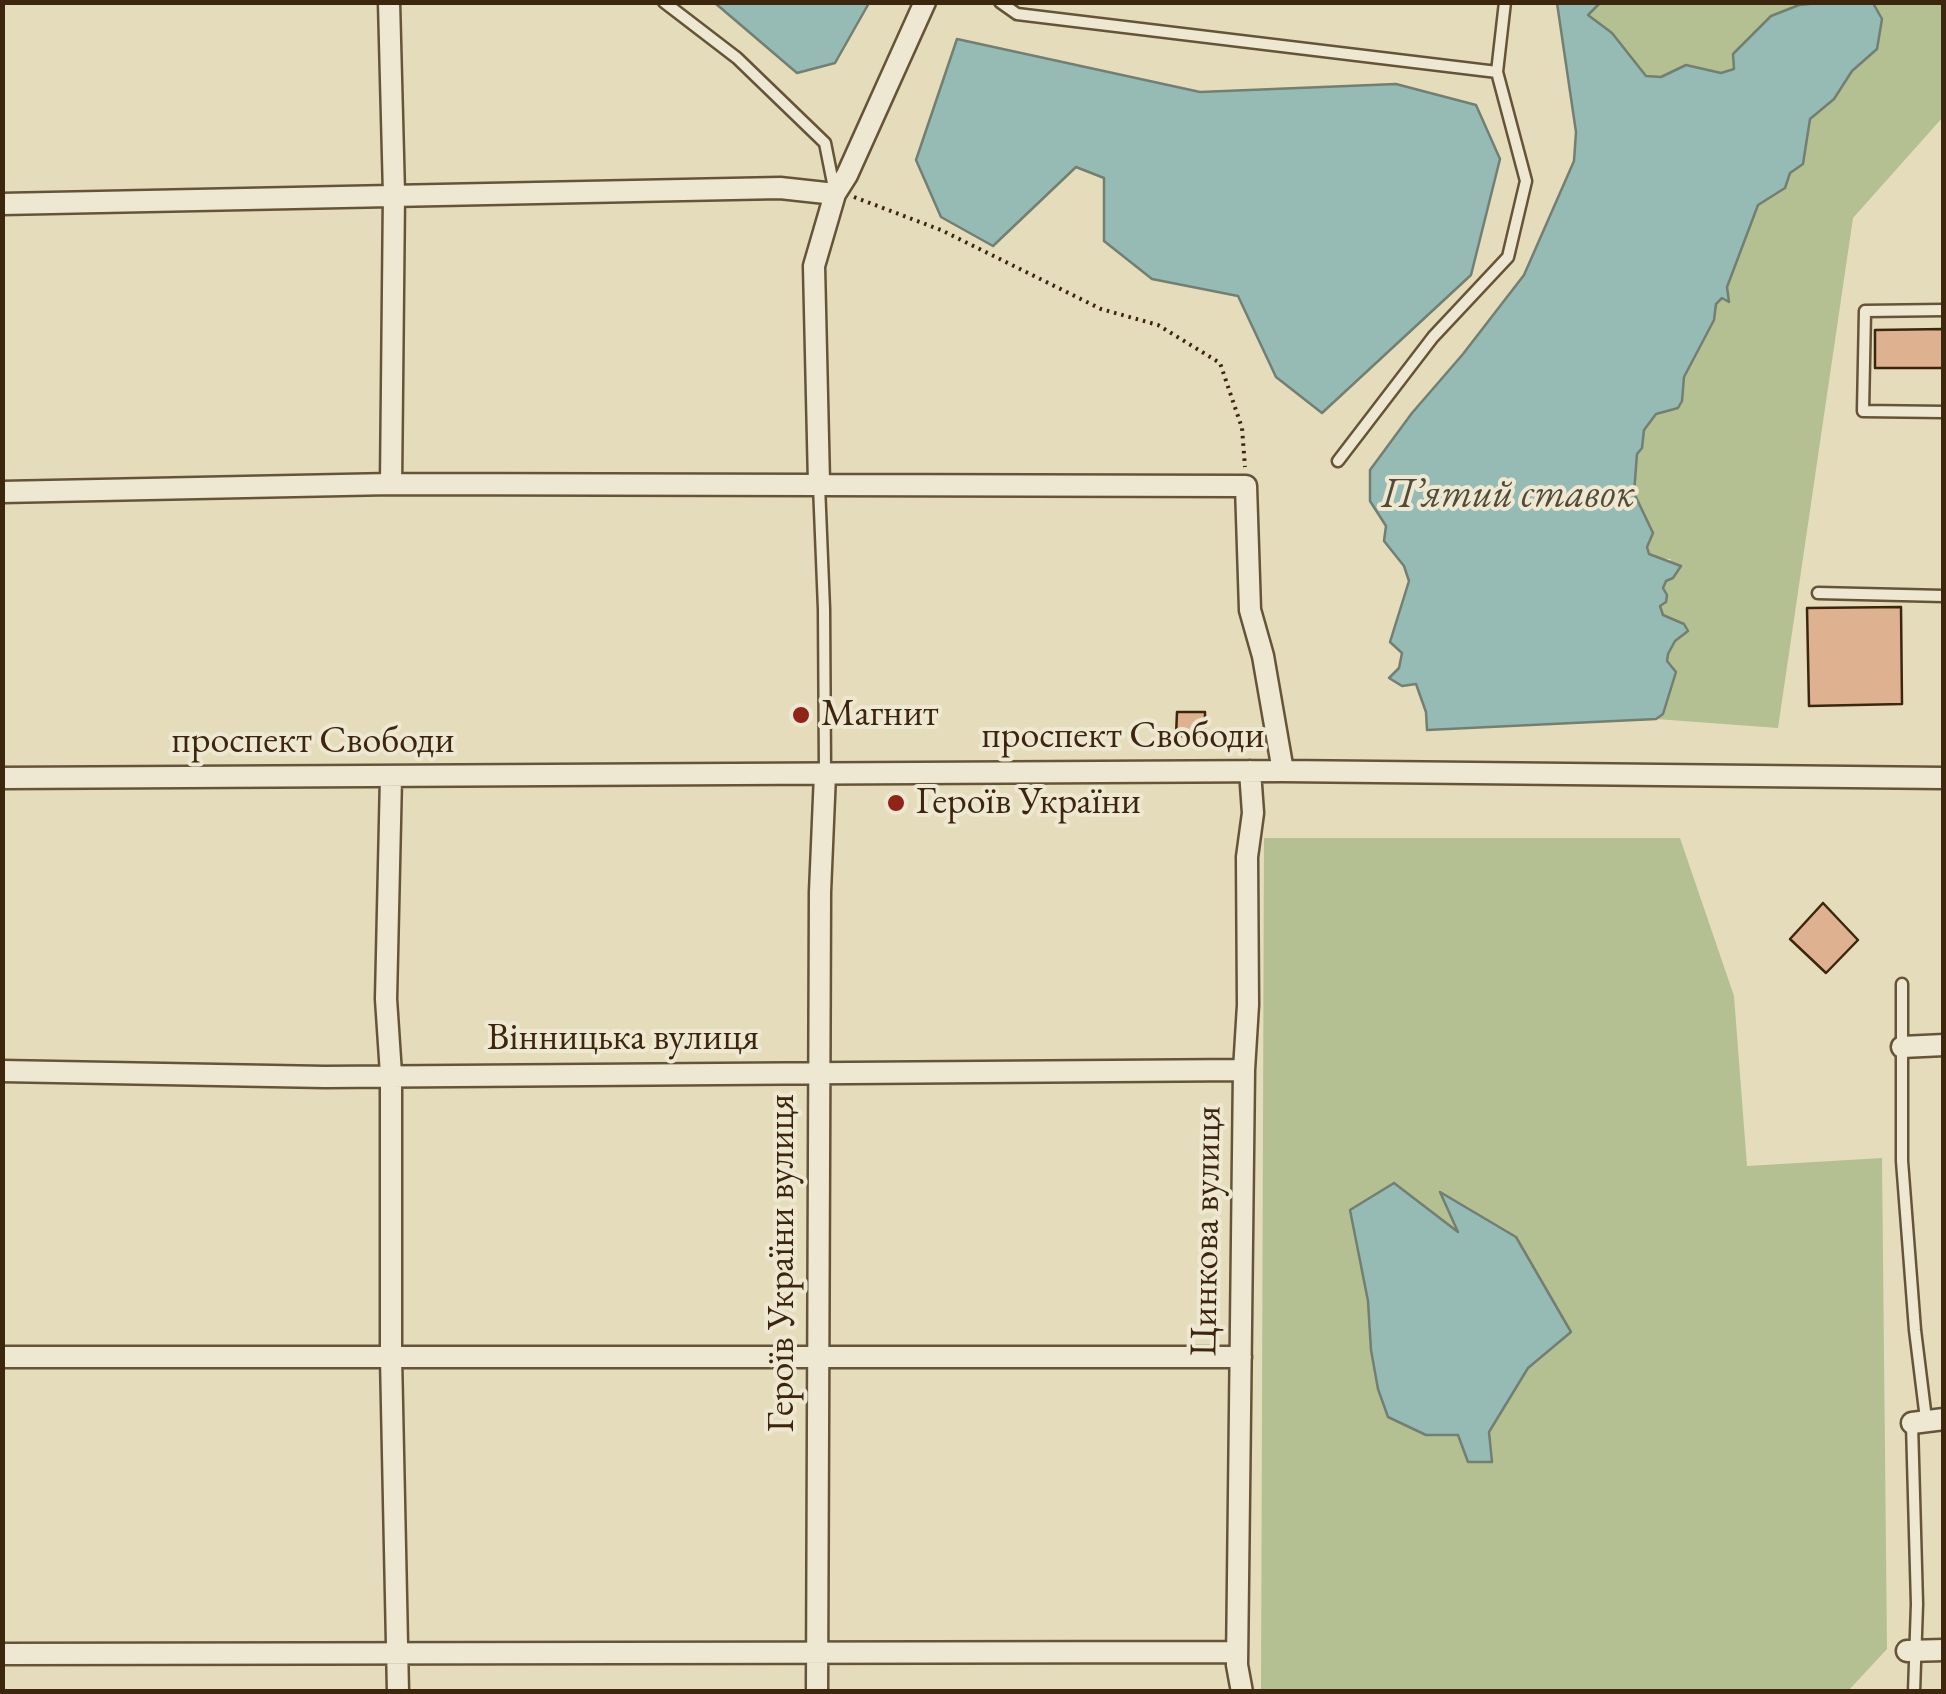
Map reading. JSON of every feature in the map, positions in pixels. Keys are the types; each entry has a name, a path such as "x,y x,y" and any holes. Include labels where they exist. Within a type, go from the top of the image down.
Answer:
{"street":[{"path":"388,2 394,194 391,484"},
{"path":"819,484 814,266 835,194 925,2"},
{"path":"2,204 780,188 835,194"},
{"path":"2,492 391,484 1246,486 1250,610 1263,656 1283,771"},
{"name":"Цинкова вулиця","path":"1242,1692 1237,1652 1247,857 1253,813 1250,771"},
{"name":"проспект Свободи","path":"2,778 1283,771 1944,778"},
{"name":"Героїв України вулиця","path":"816,1692 818,1073 825,774"},
{"path":"392,777 386,982 391,1074 391,1358 398,1692"},
{"path":"1902,1047 1944,1045"},
{"name":"Вінницька вулиця","path":"2,1072 325,1077 1244,1070"},
{"path":"2,1357 1241,1357"},
{"path":"1907,1650 1944,1650"},
{"path":"2,1654 1237,1652"}],"lane":[{"path":"664,2 737,58 825,144 835,194"},
{"path":"1000,2 1016,14 1498,72"},
{"path":"1338,461 1432,337 1508,257 1526,180 1498,72 1505,2"},
{"path":"1944,310 1865,311 1862,410 1944,412"},
{"path":"819,484 825,774"},
{"path":"1818,593 1944,596"},
{"path":"1902,984 1902,1161 1915,1330 1927,1420 1914,1692"}],"path":[{"path":"835,194 869,200 941,230 1101,308 1158,325 1220,363 1242,428 1246,486"}],"green space":[{"path":"1600,3 1818,3 1735,69 1721,73 1686,65 1661,77 1646,76 1612,33 1588,15"},
{"path":"1873,3 1943,3 1943,117 1853,218 1778,728 1656,719 1663,714 1676,672 1667,661 1668,654 1684,624 1663,615 1660,606 1671,559 1649,554 1647,547 1653,533 1634,493 1637,454 1642,448 1644,430 1656,414 1671,410 1682,401 1684,377 1714,320 1716,304 1722,298 1728,302 1727,287 1758,205 1785,188 1790,173 1803,164 1810,119 1834,99 1852,71 1877,49 1882,19"},
{"path":"1264,838 1680,838 1734,996 1747,1166 1882,1158 1887,1649 1848,1691 1261,1692"}],"water":[{"path":"715,3 869,3 835,63 797,73"},
{"name":"П’ятий ставок","path":"1557,3 1600,3 1588,15 1612,33 1646,76 1661,77 1686,65 1721,73 1734,69 1733,54 1771,16 1799,5 1873,3 1882,19 1877,49 1852,71 1834,99 1810,119 1803,164 1790,173 1785,188 1758,205 1727,287 1729,302 1722,298 1716,304 1714,320 1684,377 1682,401 1678,408 1656,414 1644,430 1642,448 1637,454 1634,493 1653,533 1647,547 1649,554 1681,566 1666,581 1666,602 1660,606 1663,615 1684,624 1688,631 1675,641 1668,654 1667,661 1676,672 1663,714 1656,719 1427,730 1426,712 1416,684 1402,686 1389,678 1399,668 1402,653 1390,642 1409,581 1404,566 1384,541 1386,526 1370,501 1370,470 1524,275 1574,161 1576,132"},
{"path":"957,39 1200,92 1396,84 1476,105 1500,159 1471,275 1322,413 1276,377 1238,296 1152,279 1104,241 1104,178 1076,167 993,246 941,217 916,160"},
{"path":"1394,1183 1458,1232 1440,1192 1516,1237 1571,1332 1528,1368 1489,1432 1492,1462 1468,1462 1458,1435 1426,1435 1388,1417 1378,1389 1368,1301 1350,1210"}],"building":[{"path":"1944,329 1944,368 1875,368 1875,330"},
{"path":"1901,607 1902,704 1809,706 1807,608"},
{"path":"1177,712 1205,712 1205,737 1176,736"},
{"path":"1823,903 1858,940 1826,973 1790,939"}],"place":[{"name":"Магнит","path":"801,715"},
{"name":"Героїв України","path":"896,803"}]}
